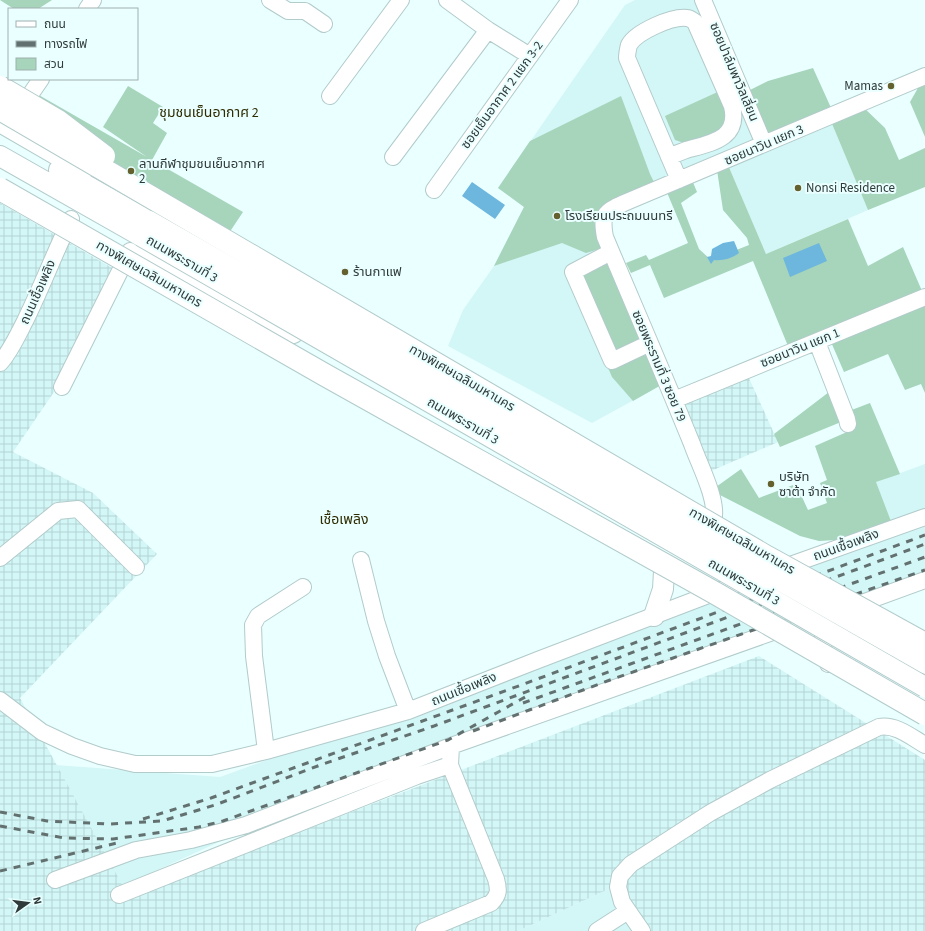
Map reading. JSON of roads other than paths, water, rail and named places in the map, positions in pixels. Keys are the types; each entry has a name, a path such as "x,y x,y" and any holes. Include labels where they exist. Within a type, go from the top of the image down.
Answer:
{"highway":[{"path":"0,87 58,121 179,219"},
{"name":"ทางพิเศษเฉลิมมหานคร","path":"2,124 179,219 768,556 925,637"},
{"name":"ทางพิเศษเฉลิมมหานคร","path":"0,189 325,375 925,714"}],"main road":[{"name":"ถนนพระรามที่ 3","path":"2,124 925,663"},
{"name":"ถนนพระรามที่ 3","path":"0,156 925,687"},
{"name":"ถนนพระรามที่ 3","path":"0,178 154,265 345,390 706,596"},
{"name":"ถนนพระรามที่ 3","path":"179,219 377,350 582,472 925,667"},
{"path":"179,219 358,307 650,478 793,564"},
{"name":"ถนนพระรามที่ 3","path":"154,265 318,346 371,375 925,691"},
{"path":"637,556 668,549 675,532 672,507 650,478"},
{"path":"654,616 663,589 664,571"},
{"path":"863,602 925,637"},
{"path":"769,632 925,720"},
{"path":"900,705 883,681 882,663 893,643 906,637 925,637"}],"street":[{"path":"270,0 288,11 305,11 324,24"},
{"path":"330,96 401,0"},
{"path":"447,0 488,30 530,56"},
{"name":"ซอยเย็นอากาศ 2 แยก 3-2","path":"434,190 570,0"},
{"name":"ซอยปาล์มพาวิลเลี่ยน","path":"703,0 764,144"},
{"path":"669,157 685,150 705,146 718,141 726,135 735,116 695,22 688,18 678,18 661,23 637,36 629,45 627,58 669,157 679,180"},
{"path":"393,157 488,30"},
{"name":"ซอยนาวิน แยก 3","path":"604,216 612,208 925,76"},
{"path":"2,124 40,80"},
{"name":"ซอยพระรามที่ 3 ซอย 79","path":"604,216 603,221 605,237 674,400 713,499 715,508 714,516"},
{"name":"ถนนเชื้อเพลิง","path":"0,363 17,336 36,300 58,245 71,219"},
{"path":"62,387 130,251"},
{"path":"612,252 573,272 612,361 650,343"},
{"name":"ซอยนาวิน แยก 1","path":"674,400 925,297"},
{"path":"816,342 848,424"},
{"path":"0,558 58,510 78,509 136,567"},
{"name":"ถนนเชื้อเพลิง","path":"0,700 42,732 72,746 100,756 136,764 212,764 266,751 408,711 706,596 925,517"},
{"path":"361,560 386,656 408,711"},
{"path":"828,665 822,643 825,627 840,611 925,580"},
{"path":"266,751 254,656 253,625 258,616 303,587"},
{"path":"55,880 136,850 191,840 246,824 451,746 769,632 786,627 822,643"},
{"path":"642,931 622,902 618,887 620,876 631,864 710,813 770,780 880,727 887,726 896,728 925,745"},
{"path":"424,931 491,903 497,896 498,888 496,879 450,765 451,746"},
{"path":"119,895 417,776 450,765"},
{"path":"597,931 628,911"}],"water":[{"path":"472,182 505,205 495,219 462,196"},
{"path":"734,241 739,253 728,259 714,260 711,264 707,257 711,256 712,249 723,243"},
{"path":"819,243 827,261 790,277 783,258"}],"railway":[{"path":"143,819 211,798 524,684 925,535"},
{"path":"0,812 47,821 109,824 162,821 215,805 323,764 434,726 925,544"},
{"path":"523,703 925,557"},
{"path":"473,731 610,680 925,570"},
{"path":"0,826 64,838 113,839 199,827 223,821 448,740 527,696"},
{"path":"0,871 117,843"}],"place":[{"name":"Mamas","path":"891,86"},
{"name":"ลานกีฬาชุมชนเย็นอากาศ 2","path":"131,171"},
{"name":"Nonsi Residence","path":"798,188"},
{"name":"โรงเรียนประถมนนทรี","path":"557,216"},
{"name":"ร้านกาแฟ","path":"345,272"},
{"name":"บริษัท ซาต้า จำกัด","path":"771,484"}],"district":[{"name":"ชุมชนเย็นอากาศ 2","path":"209,113"},
{"name":"เชื้อเพลิง","path":"344,520"}]}
